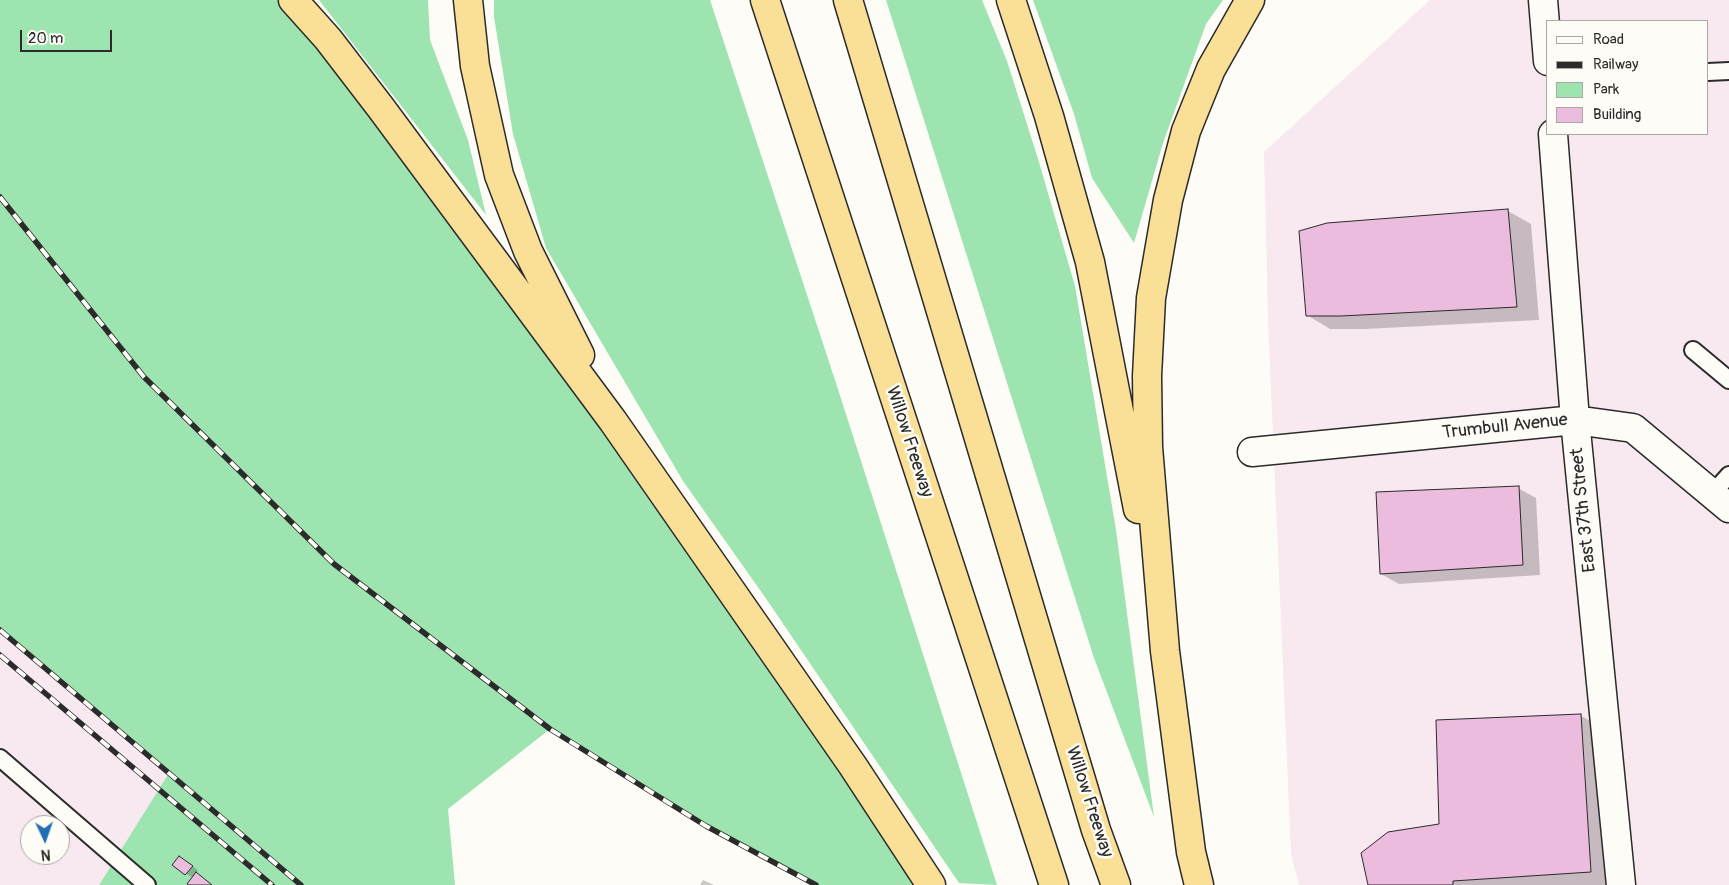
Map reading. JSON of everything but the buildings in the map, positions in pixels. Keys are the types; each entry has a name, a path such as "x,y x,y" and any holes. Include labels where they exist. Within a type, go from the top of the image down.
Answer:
{"highway":[{"path":"293,0 328,39 381,108 613,421 853,766 931,885"},
{"path":"468,0 475,66 500,175 528,251 613,421"},
{"name":"Willow Freeway","path":"765,0 1054,885"},
{"name":"Willow Freeway","path":"848,0 1096,830 1116,885"},
{"path":"1011,0 1049,116 1090,262 1165,650"},
{"path":"1199,885 1191,852 1165,650 1148,447 1147,376 1151,298 1168,200 1186,131 1211,69 1250,0"}],"street":[{"path":"1543,0 1546,37"},
{"name":"East 37th Street","path":"1553,135 1575,420 1621,885"},
{"name":"Trumbull Avenue","path":"1252,452 1575,420 1633,428 1723,492"}],"lane":[{"path":"1709,72 1729,71"},
{"path":"1693,350 1729,380"},
{"path":"0,758 147,885"}],"shaded area":[{"path":"1430,0 1729,0 1729,885 1299,885 1291,854 1268,320 1264,152"},
{"path":"0,630 169,773 99,885 0,885"}],"green space":[{"path":"0,0 293,0 931,885 816,885 706,826 550,729 448,809 455,885 99,885 169,773 0,630"},
{"path":"319,0 428,0 430,40 468,140 486,215"},
{"path":"494,0 710,0 836,383 997,885 959,883 767,600 683,481 546,248 513,134 494,17"},
{"path":"886,0 982,0 1007,61 1075,286 1116,530 1154,817 1094,658"},
{"path":"1033,0 1223,0 1206,24 1163,143 1134,243 1092,178 1074,114"}],"railway":[{"path":"0,197 144,377 334,564 550,729 706,826 816,885"},
{"path":"0,630 301,885"},
{"path":"0,655 272,885"}]}
